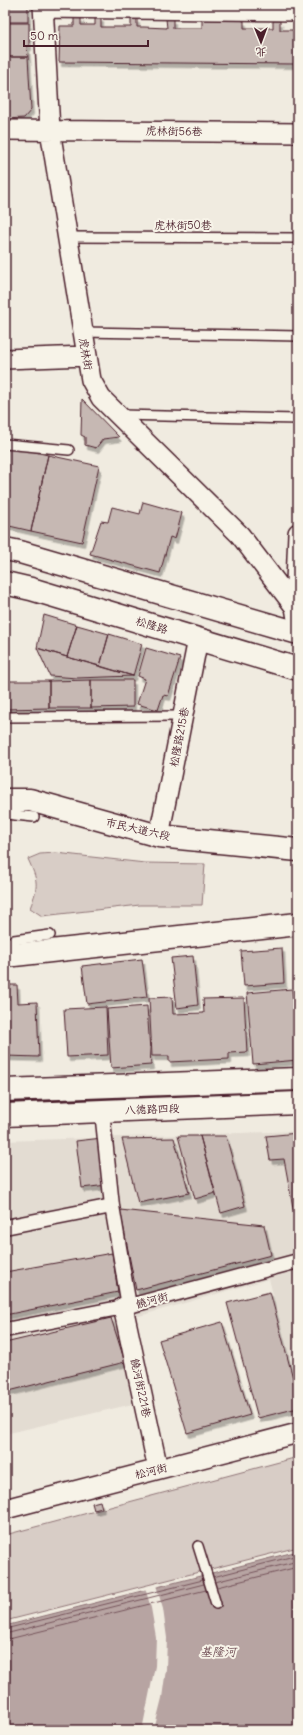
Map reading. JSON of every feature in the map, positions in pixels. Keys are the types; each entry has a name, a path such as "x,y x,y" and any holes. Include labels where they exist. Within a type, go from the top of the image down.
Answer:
{"street":[{"path":"43,6 298,11"},
{"name":"虎林街","path":"43,6 50,130 91,380 101,398 240,535 295,607 298,625"},
{"name":"虎林街56巷","path":"5,130 298,133"},
{"path":"5,359 86,356"},
{"path":"295,607 298,533"},
{"path":"5,549 20,552 298,633"},
{"name":"松隆路","path":"5,583 31,589 298,669"},
{"name":"松隆路215巷","path":"159,836 198,639"},
{"name":"市民大道六段","path":"5,800 30,800 159,836 298,850"},
{"path":"5,956 298,924"},
{"path":"5,1090 298,1079"},
{"name":"八德路四段","path":"5,1115 298,1103"},
{"path":"102,1111 112,1206 126,1306"},
{"path":"5,1227 112,1206"},
{"name":"饒河街","path":"5,1330 126,1306 298,1261"},
{"name":"饒河街221巷","path":"126,1306 158,1469"},
{"name":"松河街","path":"5,1509 298,1433"}],"lane":[{"name":"虎林街50巷","path":"68,237 298,238"},
{"path":"83,332 298,336"},
{"path":"118,415 298,419"},
{"path":"5,444 69,450"},
{"path":"5,717 183,716"},
{"path":"5,814 34,817"},
{"path":"5,945 14,940 50,935"},
{"path":"198,1546 216,1604"}],"shaded area":[{"path":"56,853 145,863 205,864 202,905 140,905 42,916 30,908 35,894 36,883 34,873 28,859 40,854"},
{"path":"298,1131 298,1355 289,1357 269,1279 125,1320 137,1403 5,1434 5,1141"},
{"path":"298,1457 298,1547 5,1621 5,1535"}],"water":[{"name":"基隆河","path":"298,1551 298,1730 5,1730 5,1626"}],"pier":[{"path":"156,1585 163,1609 167,1638 166,1669 162,1698 154,1730 142,1730 155,1666 156,1637 151,1608 145,1588"}],"building":[{"path":"5,5 28,5 28,22 5,22"},
{"path":"74,18 81,18 81,25 95,25 95,18 101,18 101,27 131,27 131,19 137,19 137,27 167,28 166,19 173,19 173,28 202,28 202,18 239,18 239,20 244,21 244,28 273,28 273,21 280,21 280,30 295,30 295,64 59,62 60,26 74,26"},
{"path":"5,23 29,23 29,46 27,46 28,57 5,57"},
{"path":"5,57 28,57 31,110 24,118 5,119"},
{"path":"82,399 119,437 103,439 96,448 85,445 85,437 81,435"},
{"path":"5,445 48,455 31,531 5,525"},
{"path":"48,455 99,466 82,542 31,531"},
{"path":"143,502 182,513 175,539 170,537 160,573 90,554 101,521 108,522 112,507 140,514"},
{"path":"44,615 77,625 67,657 37,648"},
{"path":"77,625 109,634 100,666 67,657"},
{"path":"109,634 142,644 133,676 100,666"},
{"path":"37,648 133,676 77,678 50,676"},
{"path":"146,648 180,658 168,696 163,695 158,710 137,704 145,679 138,676"},
{"path":"91,680 133,680 133,707 91,708"},
{"path":"91,680 91,708 49,708 49,681"},
{"path":"6,681 49,681 49,708 6,709"},
{"path":"282,948 284,983 244,986 241,951"},
{"path":"193,956 198,1005 177,1008 171,958"},
{"path":"142,959 147,997 87,1004 82,966"},
{"path":"5,985 17,985 18,1003 37,1002 39,1057 5,1056"},
{"path":"292,989 298,1060 253,1064 247,993"},
{"path":"172,997 173,1014 204,1013 203,999 244,998 247,1052 229,1053 229,1059 169,1062 169,1056 152,1056 149,998"},
{"path":"147,1006 151,1065 111,1068 107,1009"},
{"path":"106,1007 108,1055 67,1057 64,1009"},
{"path":"298,1133 298,1235 284,1159 270,1160 266,1136"},
{"path":"178,1136 200,1136 215,1193 195,1199"},
{"path":"200,1136 226,1136 245,1206 221,1213"},
{"path":"102,1138 107,1185 82,1188 76,1141"},
{"path":"174,1138 189,1193 138,1203 122,1139"},
{"path":"120,1210 264,1225 271,1255 136,1290"},
{"path":"112,1253 118,1292 5,1315 5,1272"},
{"path":"270,1292 298,1397 298,1408 258,1418 227,1303"},
{"path":"111,1318 125,1362 5,1392 5,1343"},
{"path":"222,1322 250,1415 187,1433 159,1340"},
{"path":"100,1501 102,1508 94,1510 92,1503"}]}
